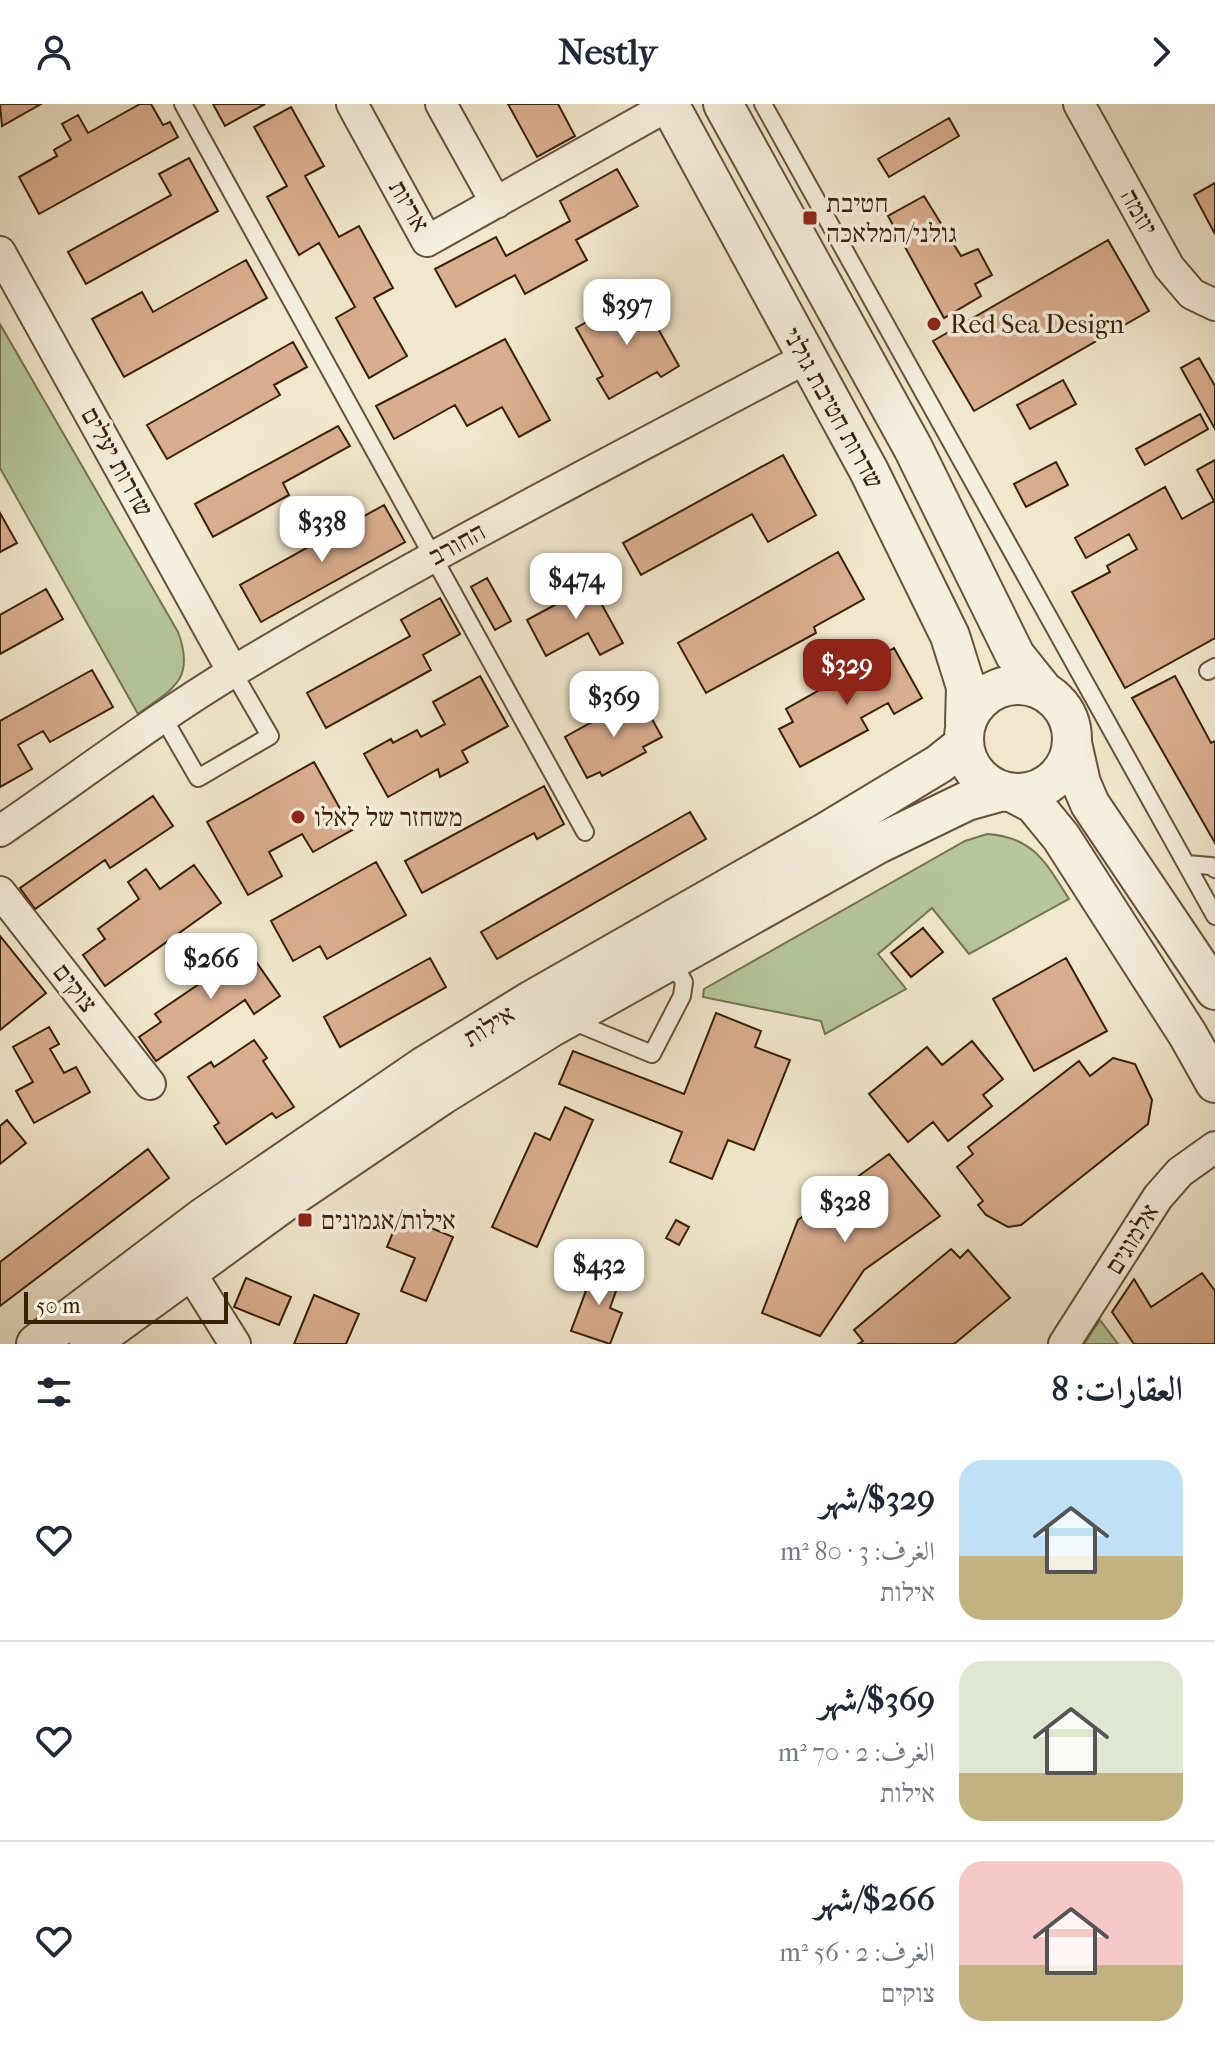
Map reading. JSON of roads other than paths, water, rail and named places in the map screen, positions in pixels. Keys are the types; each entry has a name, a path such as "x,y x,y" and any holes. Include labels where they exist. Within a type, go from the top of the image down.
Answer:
{"street":[{"name":"אריות","path":"352,104 427,241 670,104"},
{"path":"441,104 496,203"},
{"name":"שדרות חטיבת גולני","path":"670,104 869,471 950,636 966,687 965,734"},
{"name":"שדרות חטיבת גולני","path":"723,104 913,448 1015,655 1043,690"},
{"name":"יוזמה","path":"1079,104 1169,267 1192,294 1215,305"},
{"name":"שדרות יעלים","path":"0,252 233,672"},
{"name":"החורב","path":"5,822 233,672 433,557 806,358"},
{"path":"1215,990 1090,804 1081,783 1066,712 1043,690 1023,684 992,691 975,705 965,734 970,765 993,787 1034,804 1061,837 1188,1035 1215,1083"},
{"name":"אילות","path":"36,1344 567,1019 663,944 823,834 939,764 965,734"},
{"path":"1008,792 1034,791 1053,780 1067,763 1072,743"},
{"name":"אילות","path":"89,1344 180,1255 423,1067 520,1007 663,944 967,801 1008,792"},
{"name":"צוקים","path":"0,892 150,1084"},
{"name":"אלמוגים","path":"1064,1344 1158,1197 1180,1172 1215,1147"},
{"path":"180,1255 235,1344"}],"lane":[{"path":"183,104 585,832"},
{"path":"763,104 1215,916"},
{"path":"164,719 198,778 270,736 233,672"},
{"path":"1187,864 1215,869"},
{"path":"567,1019 652,1054 682,996 684,982 663,944"}],"place":[{"name":"חטיבת גולני/המלאכה","path":"810,218"},
{"name":"Red Sea Design","path":"934,324"},
{"name":"משחזר של לאלו","path":"298,817"},
{"name":"אילות/אגמונים","path":"305,1220"}]}
